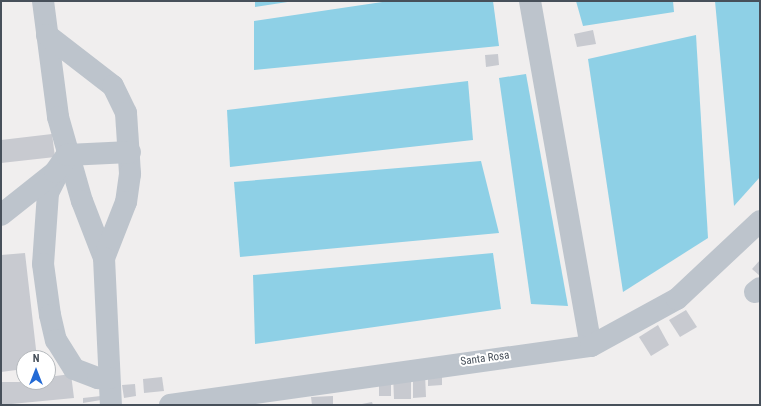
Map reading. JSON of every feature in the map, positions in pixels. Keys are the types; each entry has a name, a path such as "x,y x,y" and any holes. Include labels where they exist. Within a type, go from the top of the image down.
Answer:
{"street":[{"path":"43,1 54,96 67,156 104,258 111,405"},
{"path":"530,1 591,346"},
{"path":"47,35 113,86 126,113 130,152 126,202 104,258"},
{"path":"1,215 55,172 67,156 130,152"},
{"path":"67,156 48,193 43,264 50,314 56,340 74,369 98,378 109,378"},
{"name":"Santa Rosa","path":"170,405 591,346 677,299 760,220"}],"water":[{"path":"255,1 294,1 255,7"},
{"path":"389,1 493,1 499,46 254,70 254,21"},
{"path":"576,1 673,1 674,12 583,26"},
{"path":"715,1 760,1 760,177 734,206"},
{"path":"696,35 708,238 623,292 588,59"},
{"path":"526,74 568,306 531,304 499,78"},
{"path":"468,81 473,140 230,167 227,110"},
{"path":"481,161 499,233 240,257 234,182"},
{"path":"493,253 501,309 255,344 253,275"}],"building":[{"path":"593,30 596,44 577,47 574,34"},
{"path":"498,54 499,65 486,67 485,55"},
{"path":"52,134 55,157 1,163 1,140"},
{"path":"25,253 36,350 16,350 16,370 1,372 1,255"},
{"path":"760,260 760,276 752,269"},
{"path":"686,310 697,327 680,337 669,320"},
{"path":"658,325 669,345 651,356 639,337"},
{"path":"428,373 442,373 442,385 428,386"},
{"path":"71,374 74,398 1,405 1,382 16,382 16,390 56,390 56,376"},
{"path":"413,374 425,374 426,397 413,398"},
{"path":"393,375 411,375 411,399 394,399"},
{"path":"162,377 164,391 144,393 143,379"},
{"path":"379,377 391,377 391,396 379,396"},
{"path":"135,384 136,396 124,398 122,385"},
{"path":"101,396 101,400 83,403 83,398"},
{"path":"333,396 333,405 312,405 311,397"},
{"path":"372,402 373,405 362,405 362,404"}]}
